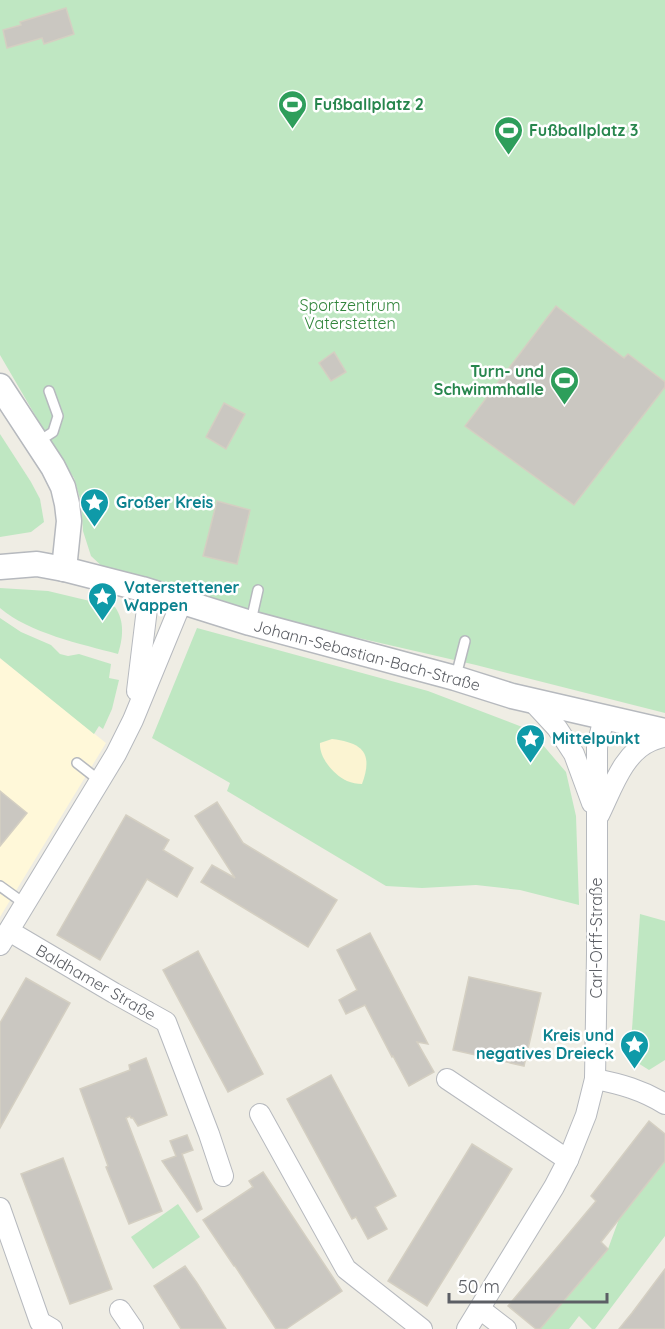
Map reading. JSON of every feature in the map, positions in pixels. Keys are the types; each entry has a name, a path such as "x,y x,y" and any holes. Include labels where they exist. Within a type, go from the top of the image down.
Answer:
{"street":[{"path":"0,386 53,467 63,487 69,521 64,568"},
{"name":"Johann-Sebastian-Bach-Straße","path":"0,567 37,564 64,568 182,601 250,623 455,678 509,696 665,731"},
{"name":"Baldhamer Straße","path":"134,720 149,592"},
{"name":"Baldhamer Straße","path":"182,601 134,720 100,781 4,938 114,993 166,1022 223,1176"},
{"name":"Carl-Orff-Straße","path":"532,701 557,728 574,754 597,820"},
{"name":"Carl-Orff-Straße","path":"467,1329 554,1187 568,1160 586,1115 595,1079 597,747 604,717"},
{"name":"Carl-Orff-Straße","path":"597,820 629,756 650,741 665,736"},
{"path":"447,1079 568,1160"},
{"path":"595,1079 618,1083 647,1093 665,1104"},
{"path":"260,1114 346,1269 422,1329"},
{"path":"0,1208 41,1326"},
{"path":"480,1309 507,1329"},
{"path":"120,1310 133,1329"}],"lane":[{"path":"37,443 53,432 58,416 49,391"},
{"path":"250,623 258,590"},
{"path":"455,678 465,641"},
{"path":"77,763 100,781"},
{"path":"0,886 25,904"}],"shaded area":[{"path":"0,658 106,743 0,917"}],"green space":[{"name":"Sportzentrum Vaterstetten","path":"0,0 665,0 665,713 476,665 232,609 106,570 91,556 83,531 81,502 74,478 0,355"},
{"path":"0,434 40,499 44,522 31,532 0,537"},
{"path":"0,588 48,591 115,607 122,630 118,654 56,637 12,617 0,608"},
{"path":"0,618 21,632 51,645 60,654 68,656 79,654 111,664 109,678 119,680 112,709 103,729 99,726 94,734 0,658"},
{"path":"197,628 428,691 530,730 566,772 576,816 579,905 520,890 476,885 422,888 386,886 227,791 230,783 152,738"},
{"path":"640,914 665,921 665,1060 649,1070 630,1058"},
{"path":"665,1161 665,1236 595,1329 592,1329 579,1316 569,1329 540,1329 608,1249 619,1219"},
{"path":"178,1204 200,1237 153,1269 131,1237"}],"sand":[{"path":"332,739 352,744 363,752 366,765 362,784 342,778 325,760 320,743"}],"building":[{"path":"66,8 74,34 44,44 42,38 7,48 3,30 21,25 20,22"},
{"name":"Turn- und Schwimmhalle","path":"556,306 624,358 628,354 665,382 665,387 574,505 465,426"},
{"path":"334,352 346,372 331,381 319,363"},
{"path":"224,403 245,414 226,449 206,437"},
{"path":"217,501 250,510 237,564 203,556"},
{"path":"0,791 27,813 0,846"},
{"path":"217,802 243,843 337,900 308,947 201,882 212,865 235,878 195,816"},
{"path":"126,815 169,840 163,850 193,868 177,897 147,879 100,960 57,935"},
{"path":"370,933 428,1044 417,1042 434,1072 409,1086 365,1005 346,1014 339,1000 357,990 337,950"},
{"path":"198,951 263,1074 228,1092 163,970"},
{"path":"469,977 541,993 524,1066 453,1050"},
{"path":"26,978 70,1003 0,1128 0,1023"},
{"path":"146,1058 167,1115 138,1126 130,1116 126,1118 162,1211 129,1224 106,1167 108,1166 80,1089 130,1070 129,1065"},
{"path":"331,1075 396,1196 375,1207 387,1229 368,1239 356,1217 352,1219 287,1099"},
{"path":"649,1121 665,1134 665,1161 601,1242 608,1249 540,1329 536,1329 508,1306 596,1201 591,1196"},
{"path":"187,1135 193,1150 182,1154 202,1209 197,1212 162,1161 176,1156 170,1141"},
{"path":"472,1144 512,1169 427,1306 388,1281"},
{"path":"63,1158 112,1289 70,1304 21,1174"},
{"path":"263,1172 342,1291 286,1329 276,1329 203,1220 253,1187 249,1181"},
{"path":"185,1266 226,1329 181,1329 154,1286"},
{"path":"665,1269 665,1329 619,1329 632,1313"}],"place":[{"name":"Fußballplatz 2","path":"293,130"},
{"name":"Fußballplatz 3","path":"508,156"},
{"name":"Turn- und Schwimmhalle","path":"565,406"},
{"name":"Großer Kreis","path":"95,528"},
{"name":"Vaterstettener Wappen","path":"103,622"},
{"name":"Mittelpunkt","path":"531,764"},
{"name":"Kreis und negatives Dreieck","path":"635,1070"}]}
